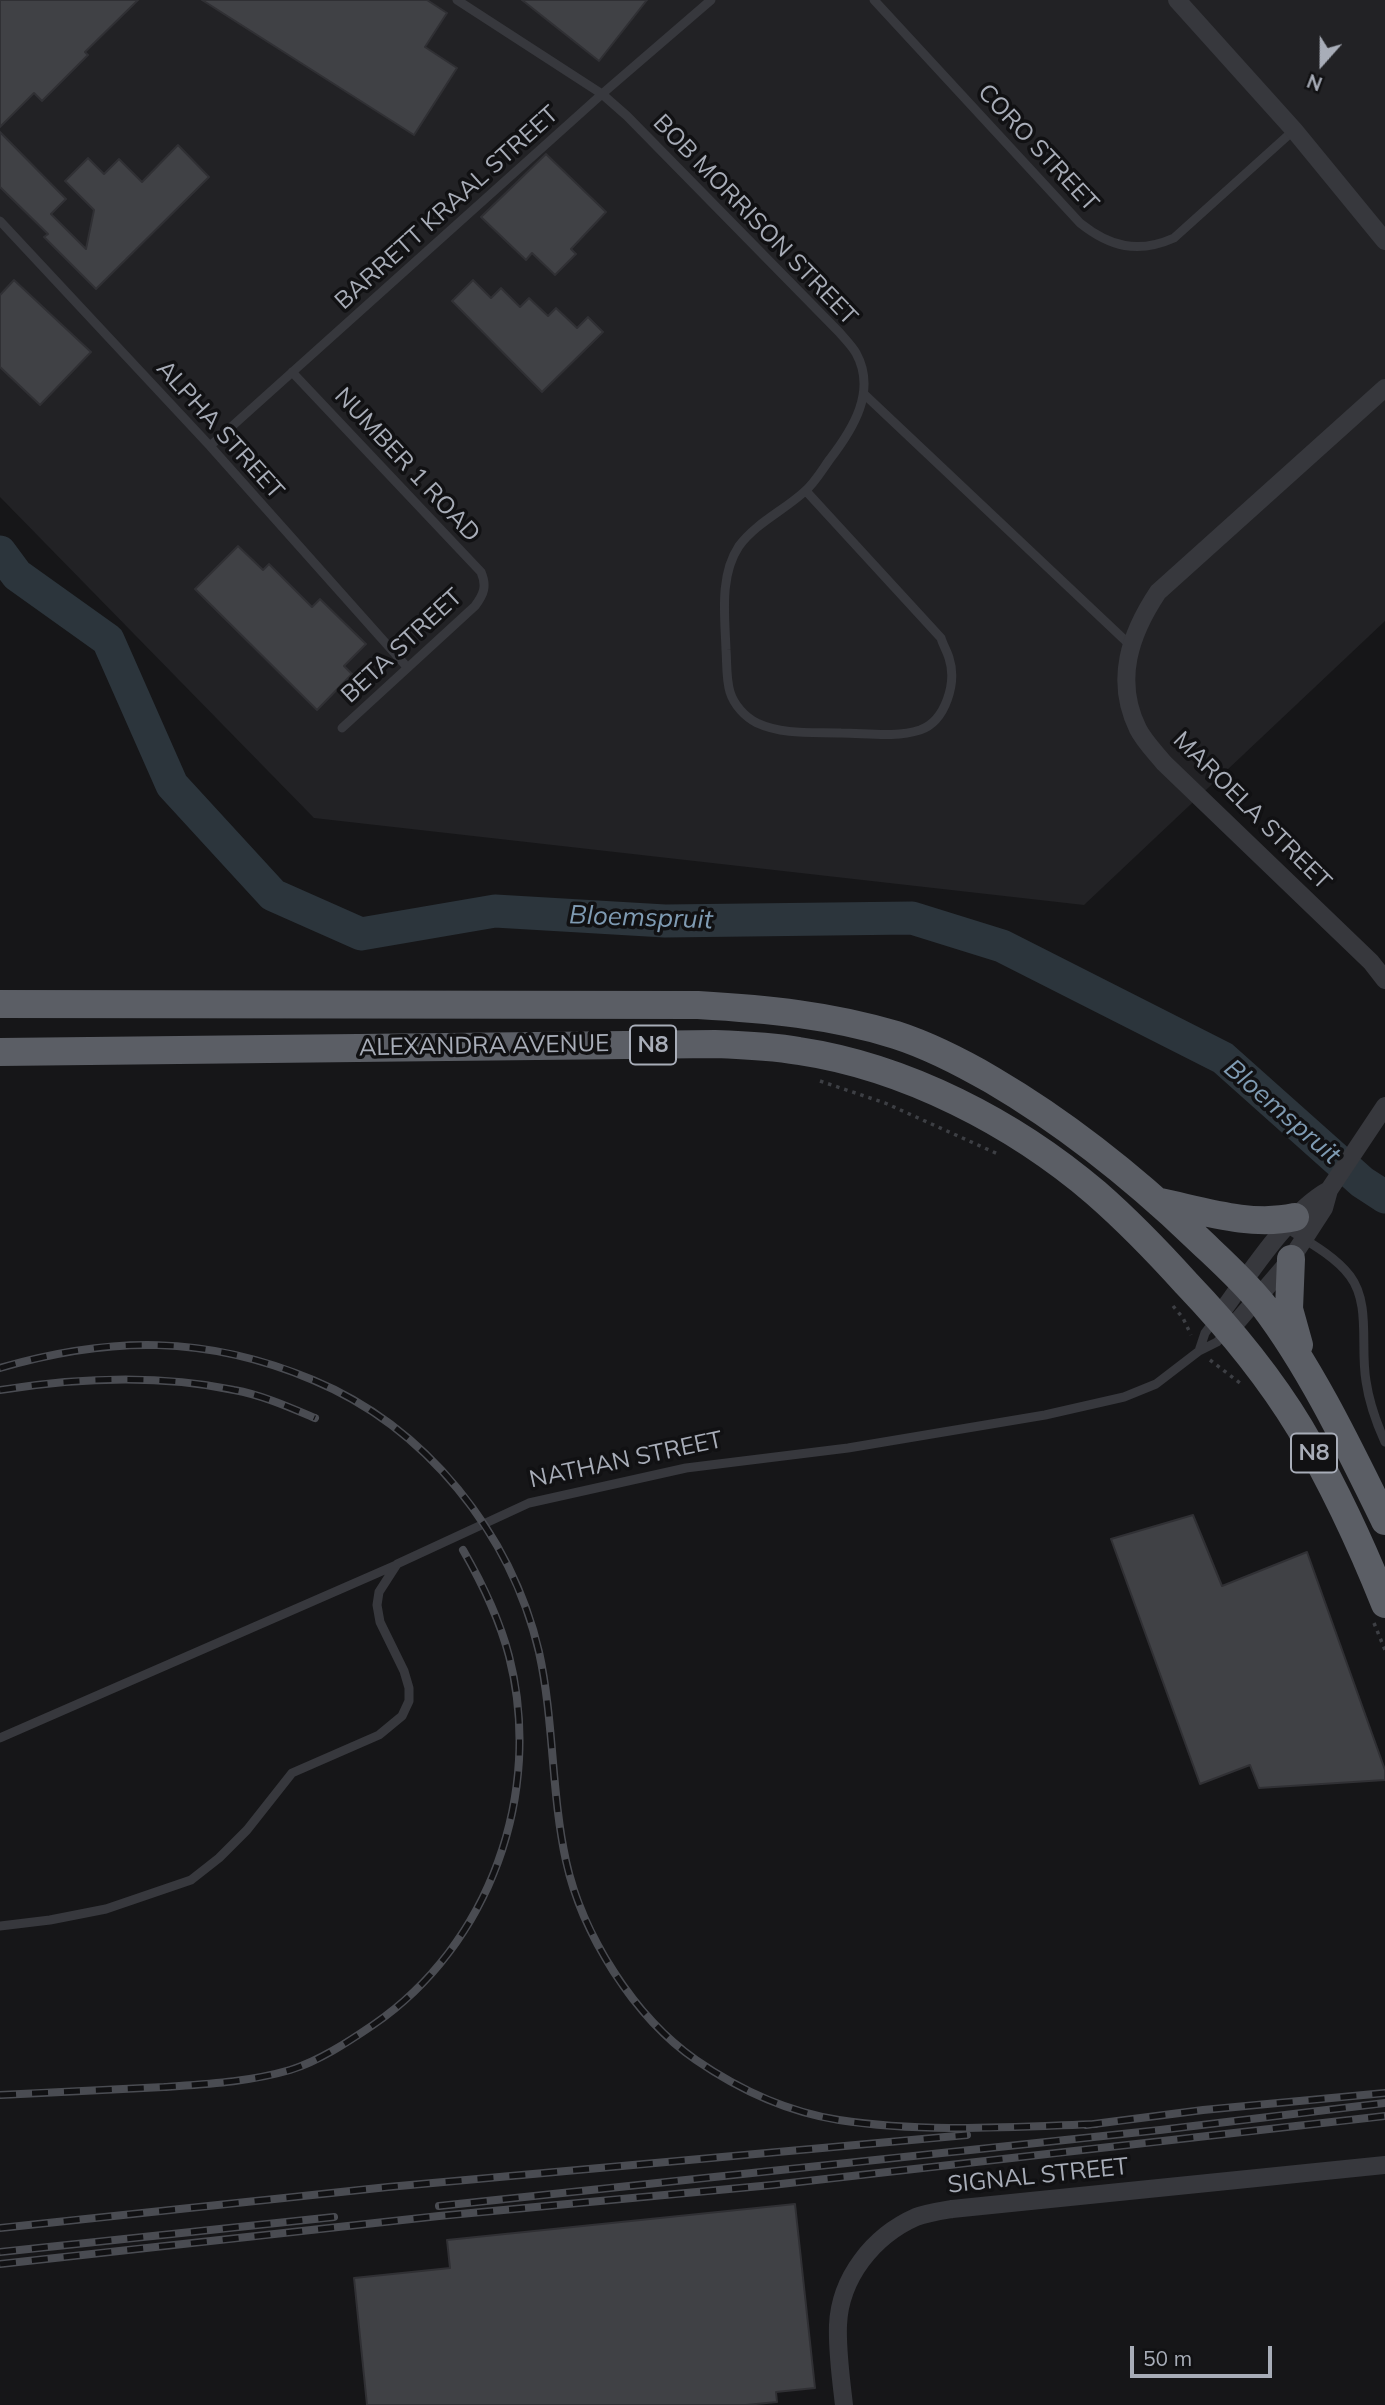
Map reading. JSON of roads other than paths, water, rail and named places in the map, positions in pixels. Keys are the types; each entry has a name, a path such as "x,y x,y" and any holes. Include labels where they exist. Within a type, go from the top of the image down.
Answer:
{"highway":[{"name":"ALEXANDRA AVENUE","path":"0,1004 698,1005 809,1014 855,1023 899,1036 965,1065 1050,1115 1160,1202 1251,1291 1287,1340 1348,1447 1385,1521"},
{"name":"ALEXANDRA AVENUE","path":"0,1052 715,1044 800,1051 876,1070 955,1102 1040,1152 1096,1193 1129,1223 1224,1323 1273,1388 1318,1460 1378,1609"},
{"path":"1160,1202 1256,1221 1278,1221 1294,1236 1289,1309 1309,1378"}],"street":[{"path":"1177,0 1294,130 1385,242"},
{"name":"MAROELA STREET","path":"1385,388 1158,592 1141,617 1130,645 1125,671 1128,704 1139,731 1164,763 1371,962 1385,980"},
{"name":"NATHAN STREET","path":"1224,1323 1294,1236 1311,1199 1332,1184 1382,1110"},
{"name":"NATHAN STREET","path":"1251,1291 1294,1236"},
{"name":"SIGNAL STREET","path":"844,2405 838,2323 843,2293 856,2268 874,2246 895,2228 918,2216 952,2209 1385,2165"}],"lane":[{"name":"BOB MORRISON STREET","path":"457,0 602,94 656,144 839,332 856,353 863,373 864,394 857,418 842,443 806,491 752,531 737,549 724,594 730,693 740,710 756,722 784,731 898,734 922,730 938,718 948,699 950,660 941,638 806,491"},
{"name":"BARRETT KRAAL STREET","path":"210,446 710,0"},
{"name":"CORO STREET","path":"874,0 1080,223 1096,235 1119,244 1137,247 1157,245 1174,237 1294,130"},
{"name":"ALPHA STREET","path":"0,221 210,446 407,667"},
{"name":"NUMBER 1 ROAD","path":"292,372 481,572 485,589"},
{"path":"864,394 1130,645"},
{"name":"BETA STREET","path":"342,728 475,606 485,589"},
{"path":"1294,1236 1339,1265 1357,1288 1362,1310 1366,1380 1371,1404 1385,1442"},
{"name":"NATHAN STREET","path":"1199,1350 1205,1333 1224,1323"},
{"name":"NATHAN STREET","path":"0,1738 397,1564 529,1503 685,1468 848,1448 1045,1415 1113,1400 1156,1384 1199,1350 1217,1342 1224,1323"},
{"path":"0,1926 106,1909 148,1897 191,1880 219,1858 247,1830 292,1773 379,1735 391,1727 402,1716 409,1701 409,1688 404,1671 380,1622 377,1605 380,1592 397,1564"}],"waterway":[{"name":"Bloemspruit","path":"0,552 17,575 108,640 172,785 273,895 361,934 495,911 665,921 912,918 1002,946 1223,1058 1362,1182 1385,1197"}],"railway":[{"path":"0,1368 41,1357 119,1346 196,1348 273,1365 313,1380 354,1400 392,1426 427,1455 458,1489 485,1526 508,1566 526,1608 539,1652 561,1835 574,1889 584,1917 614,1972 652,2021 673,2042 696,2060 764,2098 839,2120 935,2128 1096,2124"},
{"path":"0,1390 88,1381 176,1382 244,1392 315,1418"},
{"path":"0,2095 212,2083 290,2070 322,2056 373,2025 414,1992 449,1953 477,1909 498,1862 512,1812 519,1760 518,1708 509,1656 489,1601 463,1550"},
{"path":"1086,2125 1203,2110 1385,2093"},
{"path":"439,2206 1160,2130 1385,2103"},
{"path":"0,2264 439,2216 772,2185 1385,2116"},
{"path":"0,2228 388,2187 967,2135"},
{"path":"0,2252 334,2217"}]}
